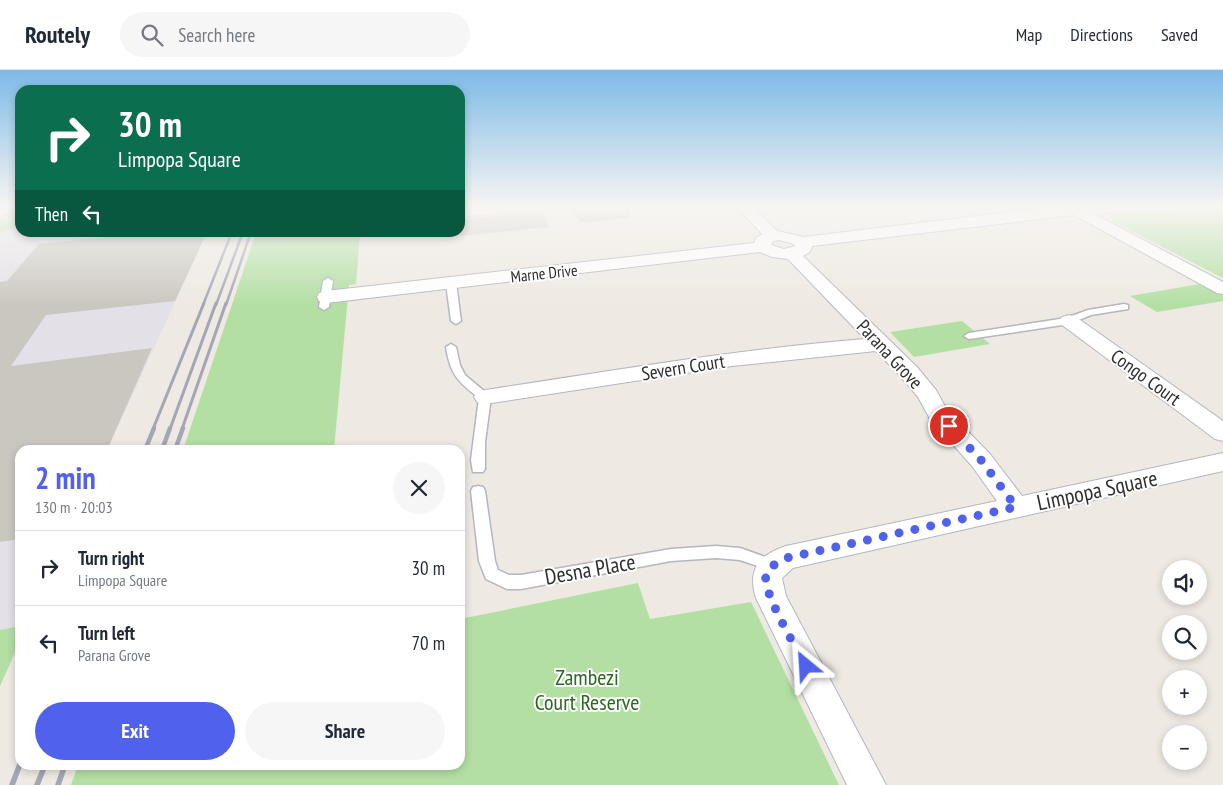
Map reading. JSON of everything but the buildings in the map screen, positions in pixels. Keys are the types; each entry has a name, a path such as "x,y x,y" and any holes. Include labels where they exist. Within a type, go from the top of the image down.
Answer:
{"street":[{"name":"Marne Drive","path":"326,295 452,283 774,239"},
{"name":"Marne Drive","path":"789,239 797,248"},
{"path":"797,248 860,239"},
{"path":"1131,239 1223,289"},
{"name":"Parana Grove","path":"797,248 881,344 909,372 928,395 938,414 981,460 1016,507"},
{"name":"Congo Court","path":"1069,321 1223,433"},
{"name":"Severn Court","path":"485,397 736,358 808,349 881,344"},
{"name":"Limpopa Square","path":"772,565 786,558 1223,462"},
{"path":"772,565 766,574 766,586 771,598 867,785"}],"lane":[{"path":"452,283 456,321"},
{"path":"969,336 1069,321 1088,312 1124,307"},
{"path":"451,347 454,366 460,377 485,397 476,451 478,470"},
{"name":"Desna Place","path":"478,491 486,561 492,574 507,582 521,582 671,555 716,552 740,554 772,565"}],"shaded area":[{"path":"0,239 204,239 109,445 15,445 15,652 0,686"}],"green space":[{"path":"254,239 360,239 356,284 349,285 334,445 185,445"},
{"path":"1148,239 1223,239 1223,278"},
{"path":"1223,280 1223,301 1157,312 1130,296"},
{"path":"962,321 990,344 914,357 890,332"},
{"name":"Zambezi Court Reserve","path":"638,583 650,619 751,602 839,785 71,785 76,770 465,770 465,618"},
{"path":"15,627 15,652 0,686 0,630"}],"railway":[{"path":"203,305 229,239"},
{"path":"216,305 240,239"},
{"path":"226,305 248,239"},
{"path":"153,429 204,303"},
{"path":"170,429 216,303"},
{"path":"182,429 226,303"},
{"path":"147,445 154,428"},
{"path":"164,445 170,428"},
{"path":"177,445 183,428"},
{"path":"12,785 18,770"},
{"path":"37,785 43,770"},
{"path":"58,785 63,770"}],"route":[{"path":"806,666 766,586 766,574 772,565 786,558 1016,507 981,460 949,426"}]}
